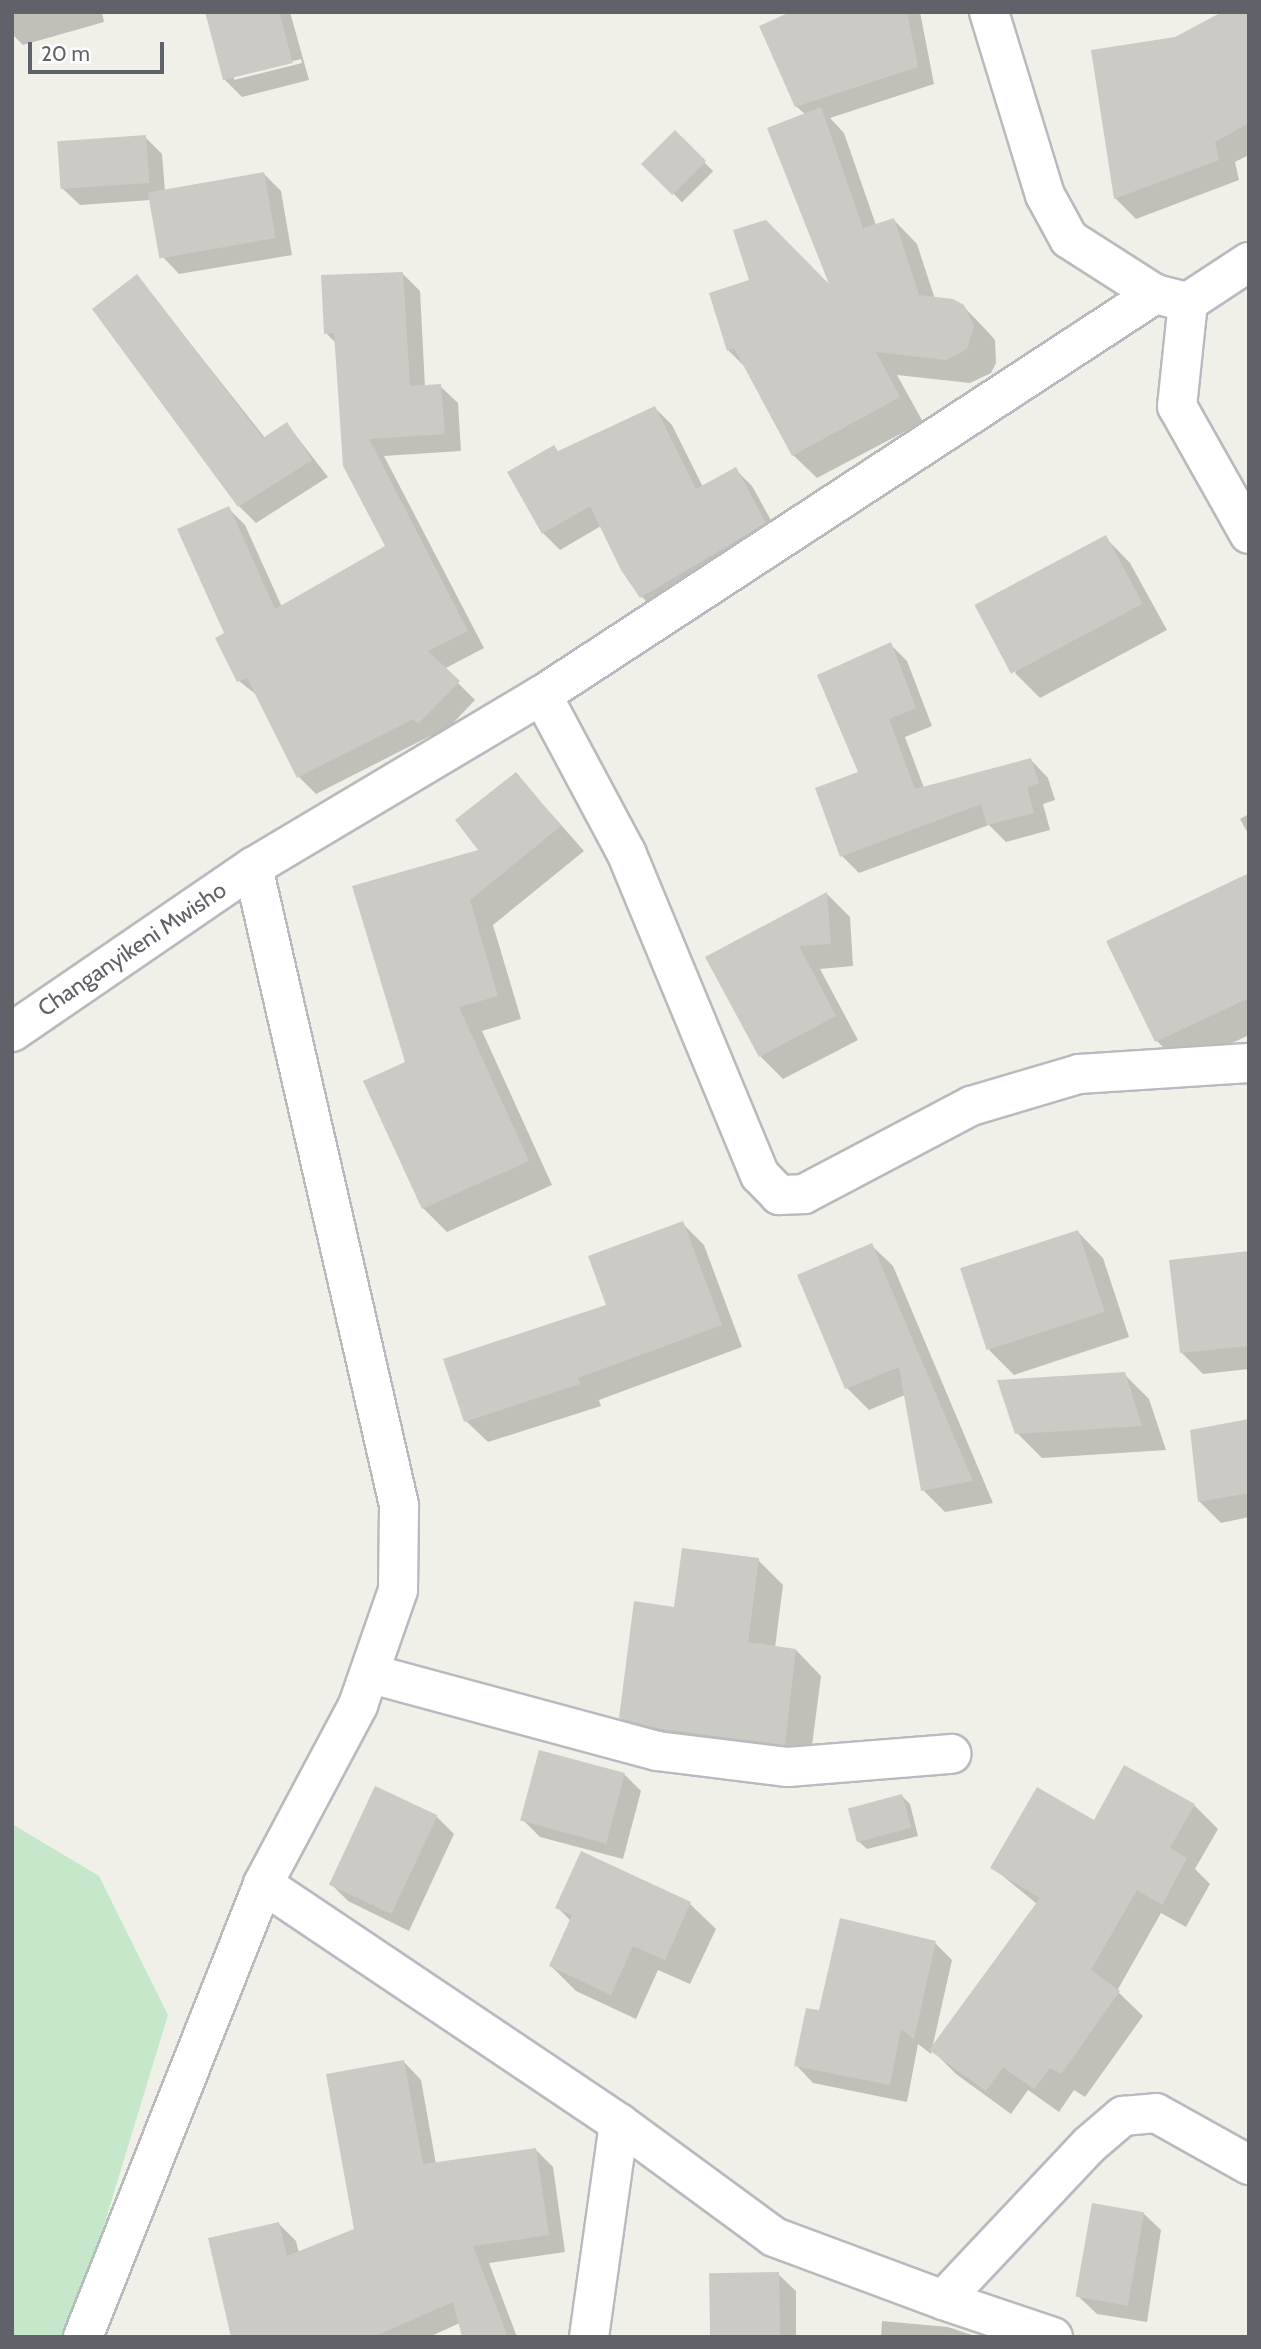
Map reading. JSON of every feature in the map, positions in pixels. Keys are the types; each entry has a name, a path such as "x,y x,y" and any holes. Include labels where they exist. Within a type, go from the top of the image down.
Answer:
{"street":[{"path":"989,12 1045,195 1069,239 1172,298 1177,407 1249,534"},
{"name":"Changanyikeni Mwisho","path":"12,1032 253,867 541,695 1172,298 1249,262"},
{"path":"541,695 626,852 760,1175 779,1195 804,1194 971,1105 1079,1074 1249,1063"},
{"path":"83,2337 263,1884 372,1674 398,1590 399,1505 253,867"},
{"path":"372,1674 657,1751 788,1767 951,1754"},
{"path":"263,1884 619,2123 774,2237 943,2300 1053,2337"},
{"path":"943,2300 1089,2146 1123,2116 1156,2113 1249,2165"},
{"path":"589,2337 619,2123"}],"green space":[{"path":"12,1824 99,1876 168,2015 70,2337 12,2337"}],"building":[{"path":"205,12 279,12 293,63 223,80"},
{"path":"790,12 907,12 918,67 795,107 759,26"},
{"path":"1222,12 1249,12 1249,123 1215,142 1219,160 1114,199 1091,50 1175,37"},
{"path":"821,107 863,228 894,218 919,295 953,299 964,305 974,326 967,349 946,360 876,352 900,397 792,456 734,348 727,351 709,293 749,280 733,230 766,220 829,284 767,128"},
{"path":"675,130 706,161 672,195 641,164"},
{"path":"146,135 149,183 61,189 57,141"},
{"path":"264,172 276,238 159,258 148,192"},
{"path":"403,272 410,386 441,384 445,434 369,439 468,631 428,651 460,681 418,724 413,719 297,778 247,678 237,682 215,638 224,633 177,529 229,506 275,609 385,546 343,466 334,333 324,334 321,275"},
{"path":"137,274 263,438 287,422 312,460 238,507 92,309"},
{"path":"655,406 696,489 736,467 766,523 640,598 621,570 590,506 542,534 507,472 554,445 558,451"},
{"path":"1106,535 1143,604 1011,674 974,605"},
{"path":"891,642 916,708 889,719 915,789 1031,758 1039,783 1027,787 1034,813 987,825 981,804 840,857 815,788 858,772 817,675"},
{"path":"516,772 561,826 470,900 498,996 459,1007 529,1161 422,1209 363,1081 405,1062 352,886 478,850 455,820"},
{"path":"1249,873 1249,998 1155,1042 1106,941"},
{"path":"827,892 831,944 799,946 836,1016 759,1057 705,957"},
{"path":"683,1221 722,1325 578,1378 580,1384 464,1422 443,1359 606,1305 588,1256"},
{"path":"1078,1230 1105,1312 987,1350 960,1268"},
{"path":"872,1243 973,1481 921,1491 899,1367 845,1389 797,1275"},
{"path":"1249,1251 1249,1346 1180,1353 1169,1260"},
{"path":"1125,1372 1142,1426 1015,1434 997,1380"},
{"path":"1249,1419 1249,1493 1198,1502 1190,1430"},
{"path":"682,1548 759,1558 748,1642 796,1649 785,1745 661,1729 619,1718 634,1601 674,1607"},
{"path":"539,1750 625,1773 606,1844 520,1821"},
{"path":"1124,1765 1195,1804 1170,1848 1187,1858 1162,1905 1137,1890 1091,1970 1120,1991 1061,2074 1050,2068 1034,2089 1003,2067 986,2091 929,2050 1040,1898 990,1868 1037,1787 1094,1820"},
{"path":"375,1786 438,1815 391,1914 329,1885"},
{"path":"902,1794 911,1828 857,1842 848,1808"},
{"path":"581,1851 691,1902 665,1960 633,1946 611,1995 549,1966 572,1915 555,1908"},
{"path":"840,1918 936,1941 914,2039 901,2029 890,2085 794,2066 806,2008 819,2010"},
{"path":"404,2060 423,2164 536,2148 549,2235 473,2246 508,2337 462,2337 453,2302 373,2337 231,2337 208,2238 279,2222 287,2256 354,2229 326,2074"},
{"path":"1092,2203 1144,2212 1128,2306 1076,2297"},
{"path":"779,2272 780,2337 710,2337 709,2273"}]}
